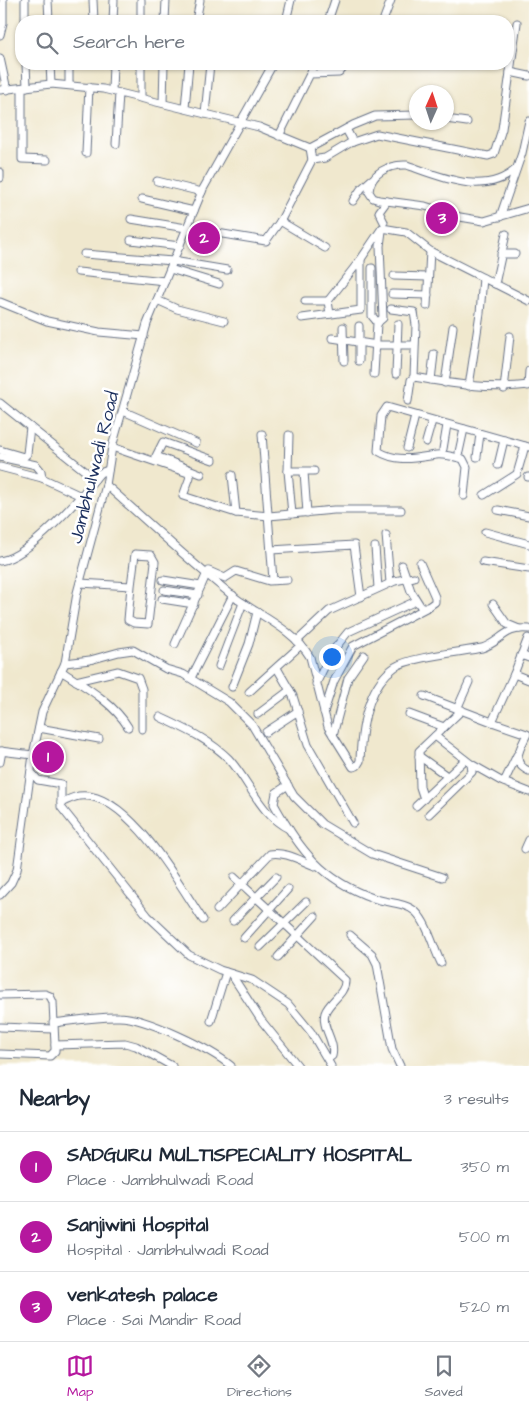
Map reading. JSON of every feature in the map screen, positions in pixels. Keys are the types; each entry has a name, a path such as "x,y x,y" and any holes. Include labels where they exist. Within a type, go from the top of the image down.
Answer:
{"street":[{"path":"0,35 3,24 3,0"},
{"path":"25,15 26,0"},
{"path":"48,0 49,15"},
{"path":"93,0 94,15"},
{"path":"113,15 114,0"},
{"path":"140,0 141,15"},
{"path":"165,15 166,0"},
{"path":"197,15 200,0"},
{"path":"287,15 291,0"},
{"path":"330,15 335,0"},
{"path":"385,15 391,0"},
{"path":"514,44 517,23"},
{"path":"0,58 4,90 51,84 89,87 116,92 259,127 310,148 376,116 409,116"},
{"path":"26,70 22,159 47,160"},
{"path":"50,70 51,84"},
{"path":"69,70 69,85"},
{"path":"114,70 116,92 116,144"},
{"path":"141,70 141,98"},
{"path":"163,103 164,70"},
{"path":"184,108 188,70"},
{"path":"205,114 209,70"},
{"name":"Jambhulwadi Road","path":"0,895 11,883 17,870 33,755 44,705 64,663 80,583 106,485 112,446 144,336 202,192 270,70"},
{"path":"279,136 312,70"},
{"path":"310,74 339,74 342,70"},
{"path":"312,160 325,158 353,142 377,134 492,155 497,149 502,129 510,72 529,76"},
{"path":"86,153 89,87"},
{"path":"454,121 466,122"},
{"path":"500,217 522,153 529,121"},
{"path":"346,129 353,142"},
{"path":"131,220 266,241 280,221 312,160 310,148"},
{"path":"353,201 361,189 391,166 407,165 458,182 484,184 498,181 516,170"},
{"path":"0,172 0,178"},
{"path":"371,180 370,195 387,201 426,206 473,220 500,217 529,208"},
{"path":"157,181 202,192"},
{"path":"142,199 194,211"},
{"path":"374,374 378,323 383,318 380,246 383,225 379,212 387,201"},
{"path":"280,221 325,248"},
{"path":"383,225 406,232 430,251 529,301"},
{"path":"330,314 328,301 361,259 383,225"},
{"path":"495,284 506,234"},
{"path":"131,240 180,246"},
{"path":"427,306 430,251"},
{"path":"84,254 173,261 227,270"},
{"path":"501,254 515,254"},
{"path":"302,318 361,310 361,259"},
{"path":"372,268 372,316 378,323"},
{"path":"170,269 218,284"},
{"path":"78,272 165,281"},
{"path":"394,276 428,276"},
{"path":"469,386 480,313 483,278"},
{"path":"392,294 428,295"},
{"path":"157,300 176,309 224,321"},
{"path":"305,301 328,301"},
{"path":"0,302 47,321 99,332 144,336"},
{"path":"391,309 414,312 416,325 414,377 411,380 408,400"},
{"path":"396,374 398,324"},
{"path":"359,326 359,361"},
{"path":"343,327 344,361"},
{"path":"445,383 453,327"},
{"path":"504,389 510,336"},
{"path":"332,338 377,345 414,345"},
{"path":"431,380 434,354"},
{"path":"414,377 445,383 504,389 528,385 529,371"},
{"path":"0,403 95,479"},
{"path":"464,496 467,467 463,459 435,455 423,459 402,460 378,451 382,416 387,407 527,446 516,474 484,495"},
{"path":"123,411 196,443"},
{"path":"406,448 415,416"},
{"path":"426,442 432,421"},
{"path":"443,448 447,425"},
{"path":"0,450 24,457 27,454 30,427"},
{"path":"459,452 464,429"},
{"path":"262,434 270,516 273,580"},
{"path":"477,457 480,434"},
{"path":"289,435 288,471 292,514"},
{"path":"498,465 504,440"},
{"path":"155,458 163,442 213,460"},
{"path":"112,446 201,474"},
{"path":"0,457 36,465 41,471 42,478"},
{"path":"155,458 189,475 183,496 236,513 270,516 334,510 401,510"},
{"path":"0,467 42,478 81,496"},
{"path":"0,561 14,558 38,539 81,496 102,471 108,470"},
{"path":"288,471 314,472"},
{"path":"304,472 307,513"},
{"path":"232,475 236,513"},
{"path":"106,485 233,595 288,632 299,643 310,657 328,727 353,767 357,766 366,715 372,695 383,679 396,666 411,660 482,648 492,645 505,632 529,629"},
{"path":"498,510 529,516"},
{"path":"485,532 529,544"},
{"path":"386,535 390,583"},
{"path":"271,550 354,545 361,597"},
{"path":"375,547 378,588"},
{"path":"135,554 151,555 155,562 148,624 134,623 128,620 131,586 135,554"},
{"path":"483,562 529,569"},
{"path":"323,713 334,681 352,646 435,602 436,597 420,563"},
{"path":"402,565 416,602 421,607 428,607"},
{"path":"207,573 208,571 224,578 236,571 258,578 287,580"},
{"path":"175,644 207,573"},
{"path":"249,692 277,668 329,611 390,583 414,577"},
{"path":"163,580 201,586"},
{"path":"80,583 131,586"},
{"path":"164,590 198,595"},
{"path":"191,678 233,595"},
{"path":"162,598 194,604"},
{"path":"316,684 331,653 348,632 416,602"},
{"path":"219,666 244,603"},
{"path":"493,604 508,624 518,629"},
{"path":"232,687 249,644 257,612"},
{"path":"492,722 528,638"},
{"path":"64,663 90,660 133,650 166,669 191,678 219,694 252,725 294,796 322,824 386,860 442,876"},
{"path":"333,735 348,678 364,655"},
{"path":"521,655 529,658"},
{"path":"277,668 290,690 308,745 353,822"},
{"path":"61,671 123,717 128,726"},
{"path":"76,681 118,671 138,678 142,689 142,729"},
{"path":"514,674 529,680"},
{"path":"424,798 421,795 419,751 444,727 459,709 469,682"},
{"path":"258,714 290,690"},
{"path":"424,696 492,722 528,733 504,782"},
{"path":"266,732 298,710"},
{"path":"409,714 444,727"},
{"path":"160,717 212,743 230,761 271,817 290,830"},
{"path":"39,728 99,739"},
{"path":"435,736 464,760 504,782 529,792"},
{"path":"0,762 1,751 33,755"},
{"path":"518,753 517,762 522,768 529,771"},
{"path":"419,756 447,776"},
{"path":"416,806 464,760"},
{"path":"429,814 472,772 471,764"},
{"path":"31,772 38,780 61,784 61,807 148,916 189,954 229,973 252,980 288,1004 330,1063"},
{"path":"420,782 432,790"},
{"path":"288,785 276,793 274,804 305,854 318,868 335,881 357,892 411,908 423,920 441,963"},
{"path":"62,803 84,795 117,807 161,856 203,920"},
{"path":"524,849 529,840"},
{"path":"217,910 270,854 277,853 318,868"},
{"path":"234,877 345,980 344,987 326,1013 326,1026 333,1048 330,1063"},
{"path":"233,921 276,877"},
{"path":"244,938 288,889"},
{"path":"260,947 306,902"},
{"path":"278,958 315,916"},
{"path":"350,935 372,954 377,964 392,1049 400,1066"},
{"path":"211,1021 229,973"},
{"path":"229,973 261,1020 298,1066"},
{"path":"0,995 47,994 53,1002 55,1045 55,1052 50,1056 0,1054"},
{"path":"0,1027 53,1026 126,1018 145,1023 200,1046 231,1066"},
{"path":"55,1045 125,1043 136,1046 172,1066"}],"place":[{"name":"venkatesh palace","path":"442,218"},
{"name":"Sanjiwini Hospital","path":"204,238"},
{"name":"SADGURU MULTISPECIALITY HOSPITAL","path":"48,757"}]}
